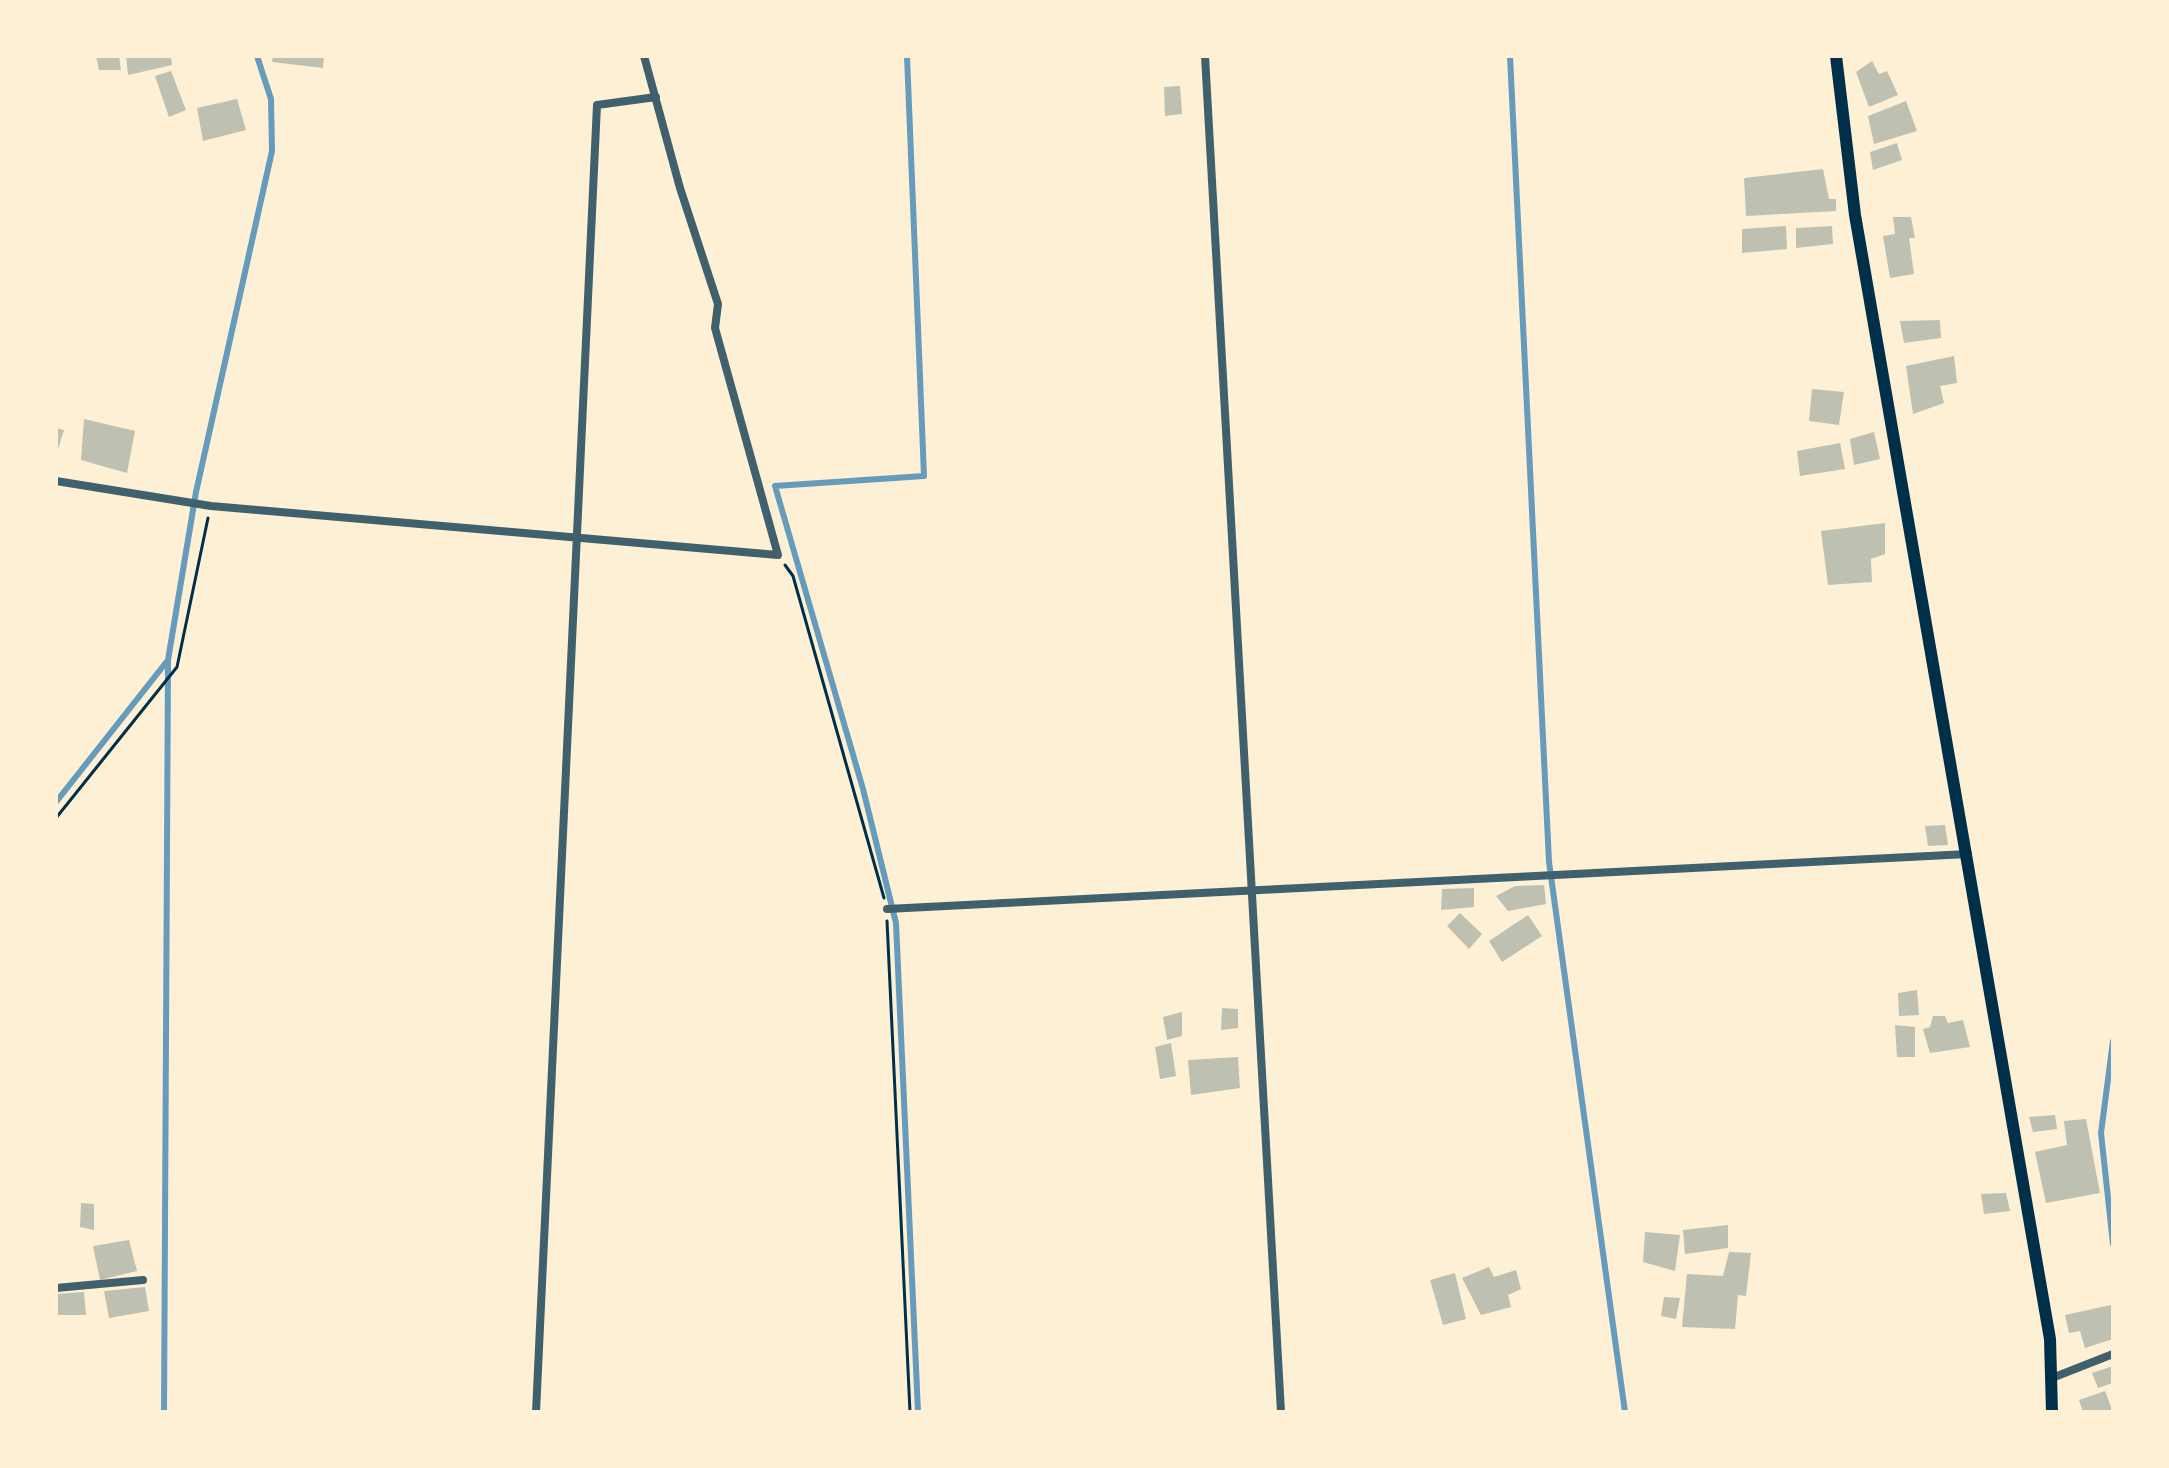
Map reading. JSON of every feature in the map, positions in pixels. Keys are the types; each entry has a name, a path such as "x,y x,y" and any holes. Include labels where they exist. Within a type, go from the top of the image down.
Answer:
{"main road":[{"path":"1836,56 1855,215 1969,854 2050,1339 2052,1412"}],"street":[{"path":"56,481 211,506 778,555 715,328 718,304 680,188 644,56"},
{"path":"1205,56 1281,1412"},
{"path":"536,1412 597,105 656,97"},
{"path":"887,909 1969,854"},
{"path":"56,1288 143,1280"},
{"path":"2052,1378 2113,1354"}],"path":[{"path":"56,818 177,667 211,506"},
{"path":"778,555 793,576 887,909 910,1412"}],"building":[{"path":"96,56 119,56 121,70 99,70"},
{"path":"126,56 171,56 172,65 128,75"},
{"path":"273,56 324,56 323,68 272,62"},
{"path":"1872,61 1879,74 1887,71 1898,95 1869,107 1856,72"},
{"path":"171,71 186,110 169,117 155,76"},
{"path":"1180,86 1182,114 1165,116 1164,87"},
{"path":"237,99 246,130 203,141 197,108"},
{"path":"1906,101 1917,131 1874,144 1868,116"},
{"path":"1897,143 1902,160 1873,170 1870,152"},
{"path":"1823,169 1829,199 1836,199 1836,211 1746,216 1744,178"},
{"path":"1893,217 1911,217 1915,238 1909,238 1914,274 1890,278 1883,236 1895,234"},
{"path":"1786,226 1787,249 1742,253 1742,229"},
{"path":"1832,226 1833,244 1796,248 1796,228"},
{"path":"1940,320 1941,338 1904,343 1900,321"},
{"path":"1954,356 1957,383 1940,386 1944,403 1913,414 1906,366"},
{"path":"1812,389 1844,392 1839,425 1809,421"},
{"path":"84,419 135,431 127,473 81,460"},
{"path":"56,428 64,430 57,453 56,453"},
{"path":"1874,432 1880,459 1854,465 1850,439"},
{"path":"1840,443 1845,469 1800,476 1797,451"},
{"path":"1885,523 1885,554 1871,559 1872,582 1828,585 1821,531"},
{"path":"1945,825 1948,845 1928,846 1925,826"},
{"path":"1544,885 1546,904 1508,911 1496,896 1515,886"},
{"path":"1474,888 1474,907 1441,910 1442,889"},
{"path":"1460,913 1482,934 1469,949 1447,926"},
{"path":"1528,915 1542,936 1502,962 1489,941"},
{"path":"1917,990 1919,1015 1899,1016 1898,993"},
{"path":"1222,1008 1238,1009 1238,1028 1221,1030"},
{"path":"1182,1012 1182,1036 1167,1040 1163,1017"},
{"path":"1933,1016 1945,1016 1948,1023 1963,1020 1970,1047 1930,1053 1923,1029 1930,1027"},
{"path":"1895,1025 1915,1027 1915,1057 1897,1057"},
{"path":"1171,1043 1176,1076 1160,1079 1155,1047"},
{"path":"1238,1057 1240,1088 1191,1095 1188,1060"},
{"path":"2055,1115 2057,1129 2033,1132 2029,1117"},
{"path":"2086,1119 2100,1193 2046,1203 2035,1152 2067,1145 2064,1121"},
{"path":"2006,1193 2010,1211 1984,1214 1981,1194"},
{"path":"81,1203 94,1204 94,1230 80,1227"},
{"path":"1728,1225 1728,1248 1685,1254 1683,1230"},
{"path":"1645,1232 1680,1235 1675,1271 1643,1262"},
{"path":"129,1240 137,1271 100,1280 93,1246"},
{"path":"1729,1252 1751,1253 1746,1296 1738,1295 1735,1329 1682,1327 1687,1274 1723,1276"},
{"path":"1489,1267 1494,1277 1516,1270 1521,1289 1508,1295 1511,1307 1481,1315 1462,1278"},
{"path":"1455,1273 1466,1319 1443,1325 1430,1280"},
{"path":"145,1287 149,1311 109,1318 104,1291"},
{"path":"84,1292 86,1315 56,1315 56,1294"},
{"path":"1664,1297 1680,1298 1676,1319 1661,1316"},
{"path":"2111,1305 2113,1339 2085,1348 2080,1331 2069,1333 2065,1315"},
{"path":"2113,1366 2113,1383 2098,1388 2092,1373"},
{"path":"2105,1391 2113,1412 2083,1412 2079,1400"}],"waterway":[{"path":"56,802 168,660 196,492 272,151 271,99 257,56"},
{"path":"907,56 924,476 775,486 863,789 896,923 918,1412"},
{"path":"1510,56 1549,862 1625,1412"},
{"path":"164,1412 168,660"},
{"path":"2113,1041 2101,1133 2113,1244"}]}
